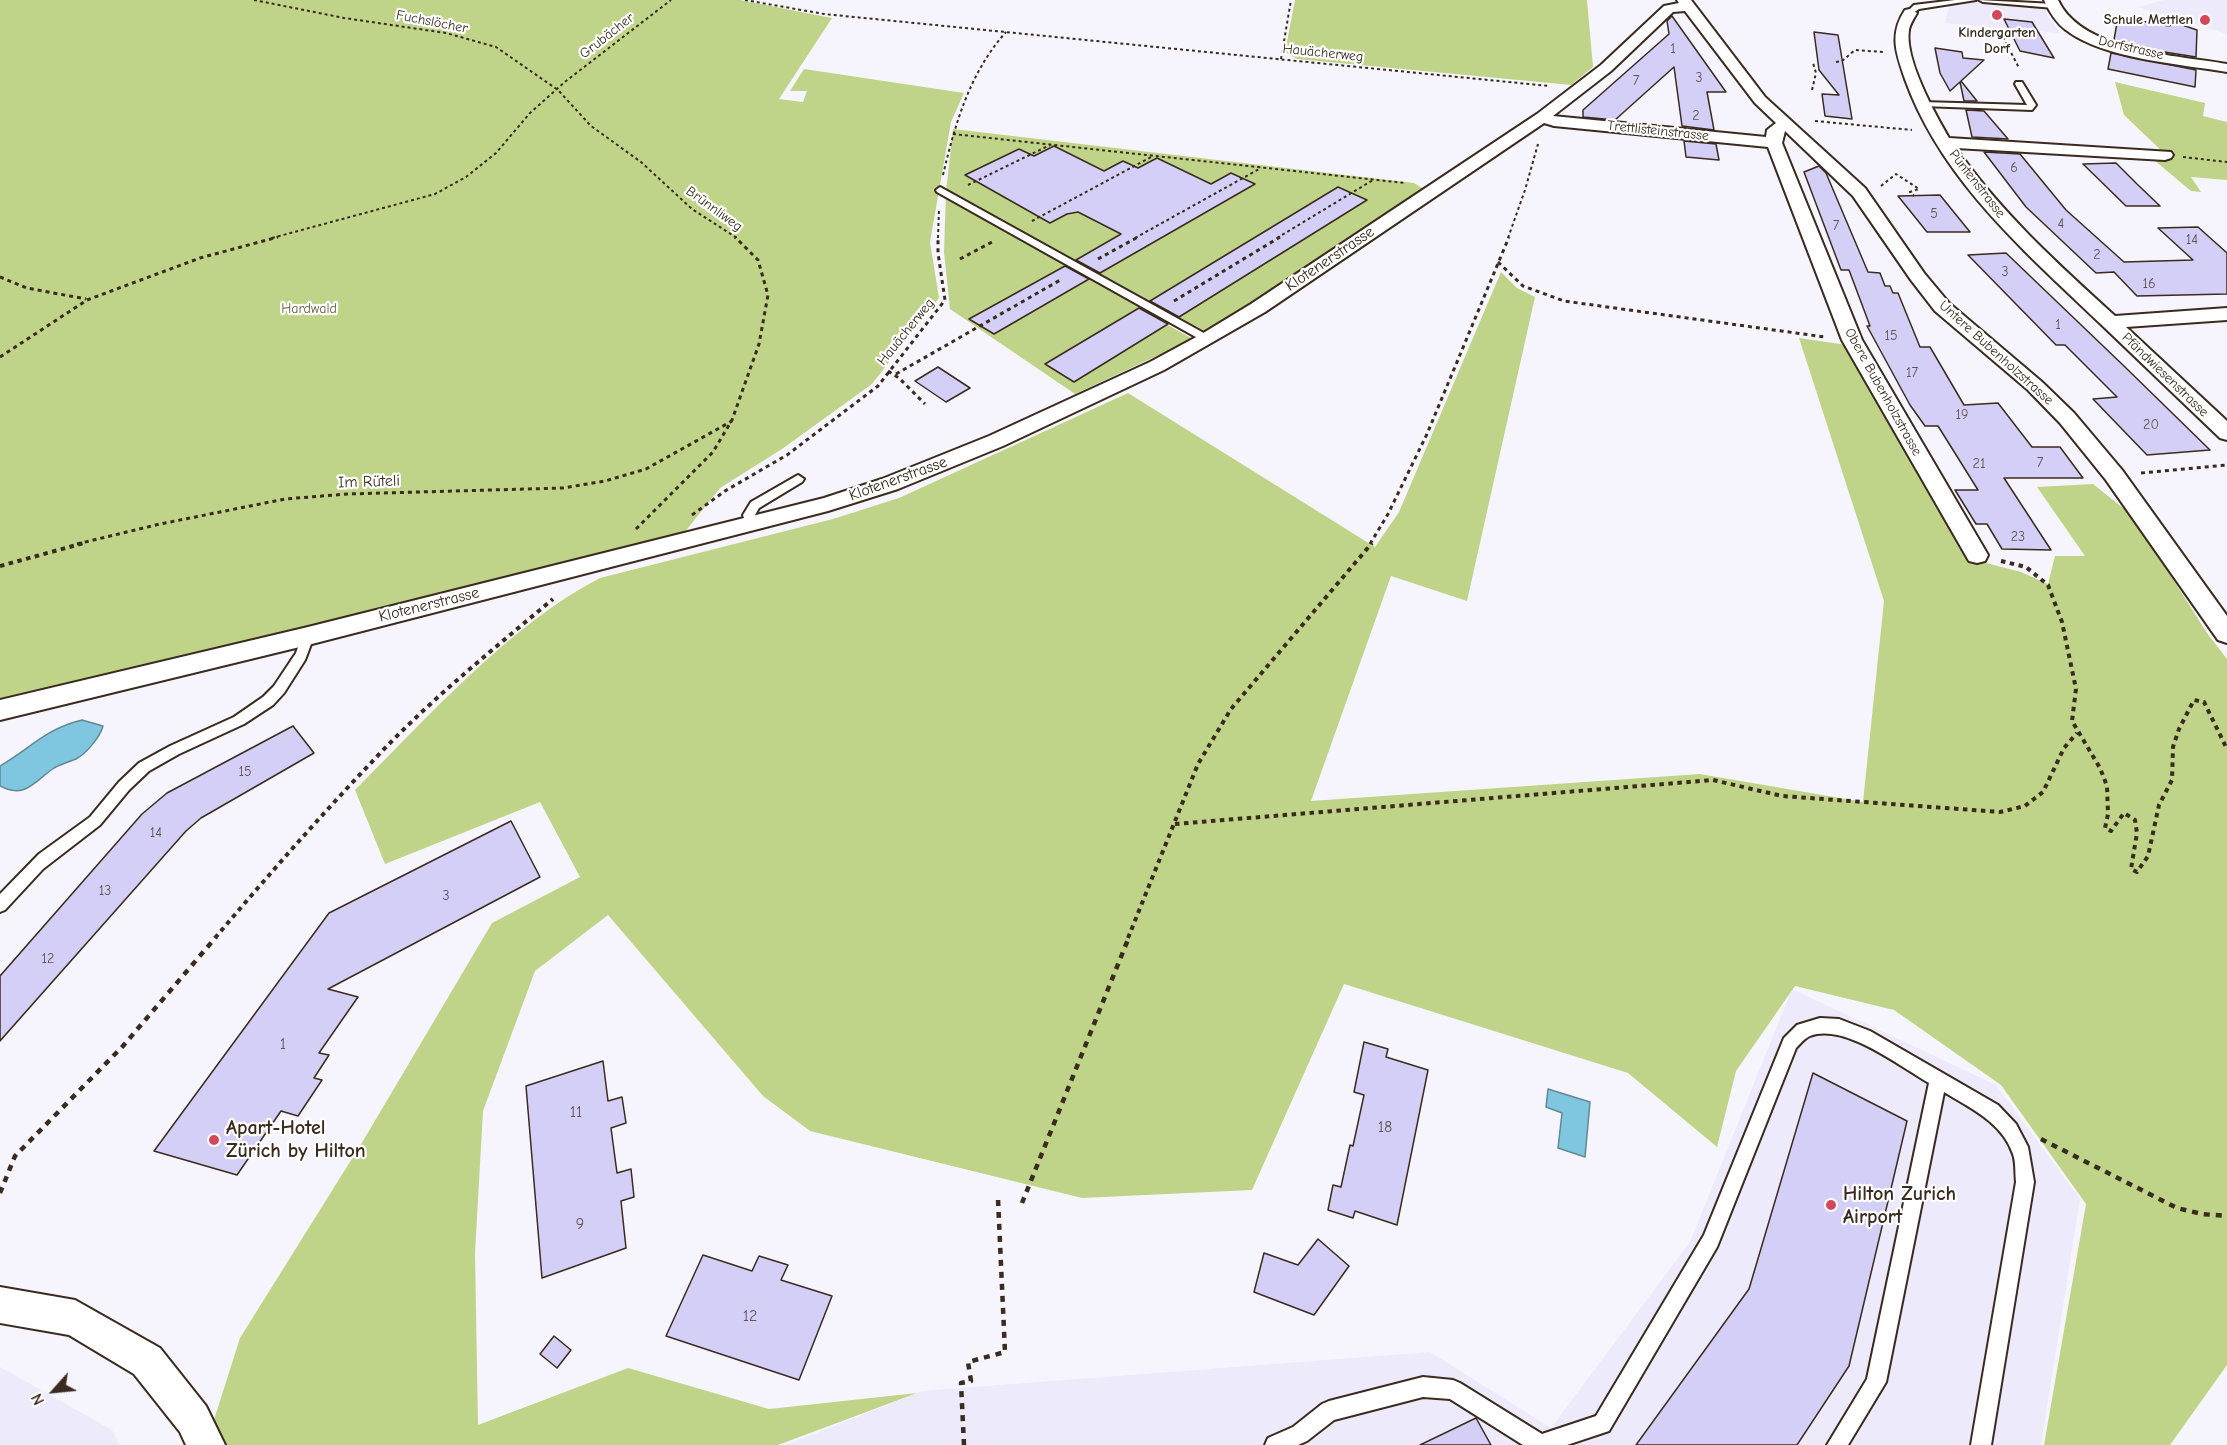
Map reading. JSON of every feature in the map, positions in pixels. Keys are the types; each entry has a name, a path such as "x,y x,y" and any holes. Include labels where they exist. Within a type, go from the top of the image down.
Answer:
{"street":[{"name":"Klotenerstrasse","path":"0,710 308,636 751,524 890,484 996,441 1157,366 1207,339 1542,117 1606,68 1669,9 1686,3"},
{"name":"Untere Bubenholzstrasse","path":"1686,3 1760,100 1859,192 1917,276 1942,307 2035,386 2067,418 2114,475 2227,634"},
{"name":"Dorfstrasse","path":"2053,3 2062,20 2073,29 2107,44 2227,68"},
{"name":"Püntenstrasse","path":"1910,13 1902,30 1905,55 1922,104 1944,143 1987,201 2031,248 2110,322"},
{"name":"Trettlisteinstrasse","path":"1542,117 1554,121 1774,143"},
{"path":"1774,143 1775,130 1785,125"},
{"name":"Obere Bubenholzstrasse","path":"1774,143 1852,340 1977,555"},
{"path":"1944,143 2164,155"},
{"name":"Pfändwiesenstrasse","path":"2110,322 2227,314"},
{"name":"Pfändwiesenstrasse","path":"2110,322 2227,433"},
{"path":"0,1305 75,1318 147,1361 193,1419 206,1445"}],"lane":[{"path":"1910,13 1917,7 1972,0"},
{"path":"1983,0 2053,3"},
{"path":"1922,104 2029,108 2032,105 2019,84"},
{"path":"944,192 1159,310 1207,339"},
{"path":"751,524 750,509 798,479"},
{"path":"0,905 50,854 81,834 96,820 124,784 144,767 175,748 245,717 268,701 283,684 302,654 308,643 308,636"},
{"path":"1275,1445 1300,1434 1329,1411 1423,1387 1453,1390 1540,1444 1602,1424 1711,1241 1790,1043 1803,1030 1820,1026 1839,1027 1864,1036 1992,1111 2010,1130 2022,1153 2025,1182 1982,1445"},
{"path":"1838,1445 1876,1382 1938,1079"}],"path":[{"name":"Fuchslöcher","path":"254,0 344,18 446,33 496,47 558,90"},
{"name":"Grubächer","path":"558,90 566,81 671,0"},
{"name":"Hauächerweg","path":"745,0 824,15 1531,84"},
{"path":"1281,59 1291,0"},
{"name":"Hauächerweg","path":"656,547 678,526 725,491 787,454 878,386 945,300 938,253 952,134 972,85 995,42 1006,32"},
{"path":"2003,37 2023,76 2011,78 2019,84"},
{"path":"1836,62 1842,61 1847,54 1857,49 1905,55"},
{"path":"1812,90 1816,73 1813,63"},
{"path":"0,357 87,300 200,258 435,194 466,177 496,153 530,113 558,90"},
{"name":"Brünnliweg","path":"558,90 591,126 641,162 692,209 738,239 758,260 768,295 759,344 732,420 713,452 622,544 613,558"},
{"path":"1022,1203 1198,764 1231,709 1374,540 1392,510 1433,420 1530,180 1543,127 1542,117"},
{"path":"1853,125 1910,130"},
{"path":"952,134 1373,179 1435,189"},
{"path":"944,192 1051,144"},
{"path":"960,258 1154,155"},
{"path":"2164,155 2227,162"},
{"path":"1875,183 1882,187 1896,174 1919,189 1910,192 1914,195"},
{"path":"1159,310 1373,179"},
{"path":"1498,262 1520,285 1544,296 1576,304 1852,340"},
{"path":"0,277 27,288 87,300"},
{"path":"888,371 904,380 912,394 925,404"},
{"name":"Im Rüteli","path":"0,566 160,524 285,499 347,494 563,488 605,481 646,469 732,420"},
{"path":"2138,474 2227,465"},
{"path":"1977,555 2026,567 2048,585 2062,622 2076,689 2072,721 2077,733 2100,768 2107,786 2108,814 2105,828 2111,831 2124,813 2135,819 2137,833 2131,868 2138,872 2148,856 2159,806 2172,780 2173,747 2179,729 2194,700 2204,702 2227,749"},
{"path":"0,1193 15,1156 123,1046 264,879 424,710 535,613"},
{"path":"1174,824 1713,780 1782,796 2000,812 2025,806 2043,792 2064,748 2077,733"},
{"path":"2010,1130 2039,1138 2178,1208 2202,1214 2227,1216"},
{"path":"964,1445 961,1383 971,1381 968,1362 1005,1352 998,1199"}],"shaded area":[{"name":"Schule Mettlen","path":"2165,0 2227,0 2227,34 2138,7"},
{"name":"Kindergarten Dorf","path":"1976,2 2042,7 2060,33 1945,23 1949,6"},
{"path":"1792,989 1996,1085 2080,1199 2041,1445 786,1445 922,1391 1430,1352 1551,1428 1690,1242"},
{"path":"0,1367 112,1430 119,1445 0,1445"}],"green space":[{"name":"Hardwald","path":"0,0 740,0 832,18 779,99 803,102 807,91 790,91 804,69 964,93 951,122 930,242 939,298 872,384 782,449 720,488 684,533 0,705"},
{"path":"1295,0 1587,0 1593,67 1571,85 1297,59 1285,52"},
{"path":"2115,82 2205,103 2203,116 2227,122 2227,180 2191,177 2201,192 2191,191 2148,155 2167,156 2124,115"},
{"path":"953,129 1414,183 1424,189 1207,332 1167,311 1155,318 1193,339 1075,394 950,309 944,252 946,192"},
{"path":"1501,272 1517,288 1535,297 1467,601 1391,576 1311,801 1700,774 1863,802 1884,601 1799,338 1847,345 1967,558 2021,572 2048,584 2055,556 2085,556 2037,487 2093,484 2133,516 2207,633 2227,659 2227,1365 2170,1445 2044,1445 2086,1204 2001,1085 1894,1010 1795,986 1736,1071 1717,1147 1628,1073 1344,984 1252,1190 1082,1198 810,1131 763,1096 608,915 535,971 483,1111 475,1253 478,1425 628,1368 769,1409 917,1393 778,1445 206,1445 240,1338 363,1141 492,923 580,877 540,802 385,864 355,790 471,674 534,621 566,598 600,578 833,519 899,498 1128,393 1375,547 1399,512"}],"water":[{"path":"82,720 103,726 89,749 76,759 54,768 36,783 23,790 9,790 0,786 0,766 58,728"},
{"path":"1548,1089 1590,1102 1585,1157 1558,1148 1562,1113 1546,1107"}],"building":[{"path":"1672,16 1726,92 1707,92 1714,130 1682,126 1674,67 1615,120 1583,117 1583,110 1669,34 1667,21"},
{"path":"2118,17 2169,26 2176,23 2197,30 2196,57 2158,51 2114,40"},
{"path":"2004,19 2032,22 2054,58 2020,51"},
{"path":"1814,32 1838,35 1852,119 1825,116 1822,94 1839,95 1819,70"},
{"path":"1935,48 1962,52 1963,58 1984,60 1961,81 1977,101 1964,101 1960,82 1950,91 1940,73"},
{"path":"2111,53 2196,70 2195,87 2108,69"},
{"path":"1966,110 1984,111 2008,139 1972,137"},
{"path":"1684,141 1716,144 1719,160 1686,157"},
{"path":"1054,146 1104,171 1123,161 1138,168 1157,158 1211,184 1231,173 1255,184 1100,273 1076,260 1121,234 1078,212 1067,214 1050,223 965,175 1019,149 1034,156"},
{"path":"1984,152 2020,154 2066,210 2124,262 2193,260 2158,228 2198,227 2227,253 2227,294 2137,296 2114,272 2096,273 2026,207"},
{"path":"2116,163 2160,206 2126,206 2083,164"},
{"path":"1819,166 1826,173 1868,272 1880,273 1885,286 1890,286 1893,293 1898,293 1920,347 1930,347 1964,405 1998,403 2032,447 2060,447 2083,478 2004,478 2051,550 2002,549 1987,524 1976,524 1955,490 1978,490 1938,426 1925,426 1910,405 1867,326 1870,326 1849,270 1841,270 1804,172"},
{"path":"1338,187 1367,200 1179,317 1150,301"},
{"path":"1940,195 1970,232 1927,232 1898,196"},
{"path":"2006,253 2210,450 2147,455 2093,399 2117,397 2065,345 2056,345 1968,255"},
{"path":"1065,266 1089,279 994,334 969,319"},
{"path":"1139,308 1168,324 1074,382 1045,364"},
{"path":"938,367 970,388 946,402 915,381"},
{"path":"293,726 314,753 201,818 186,831 0,1041 0,976 142,814 167,793"},
{"path":"511,821 540,877 328,989 358,997 319,1053 329,1055 314,1078 322,1080 298,1116 281,1111 237,1175 154,1151 329,913"},
{"path":"1364,1042 1388,1049 1386,1057 1428,1070 1397,1225 1355,1211 1353,1218 1328,1210 1333,1185 1341,1187 1364,1095 1354,1092"},
{"path":"603,1061 608,1101 622,1097 626,1123 611,1128 617,1173 631,1169 634,1197 621,1201 626,1248 542,1278 526,1086"},
{"name":"Hilton Zurich Airport","path":"1813,1073 1907,1121 1849,1366 1797,1445 1636,1445 1749,1289"},
{"path":"1318,1239 1349,1266 1314,1315 1254,1292 1264,1253 1298,1265"},
{"path":"703,1255 752,1271 759,1256 788,1265 781,1280 832,1296 799,1380 666,1336"},
{"path":"554,1336 571,1350 557,1368 540,1354"},
{"path":"1476,1418 1491,1445 1420,1445"}],"place":[{"name":"Kindergarten Dorf","path":"1997,15"},
{"name":"Schule Mettlen","path":"2205,20"},
{"name":"Apart-Hotel Zürich by Hilton","path":"214,1140"},
{"name":"Hilton Zurich Airport","path":"1831,1205"}]}
